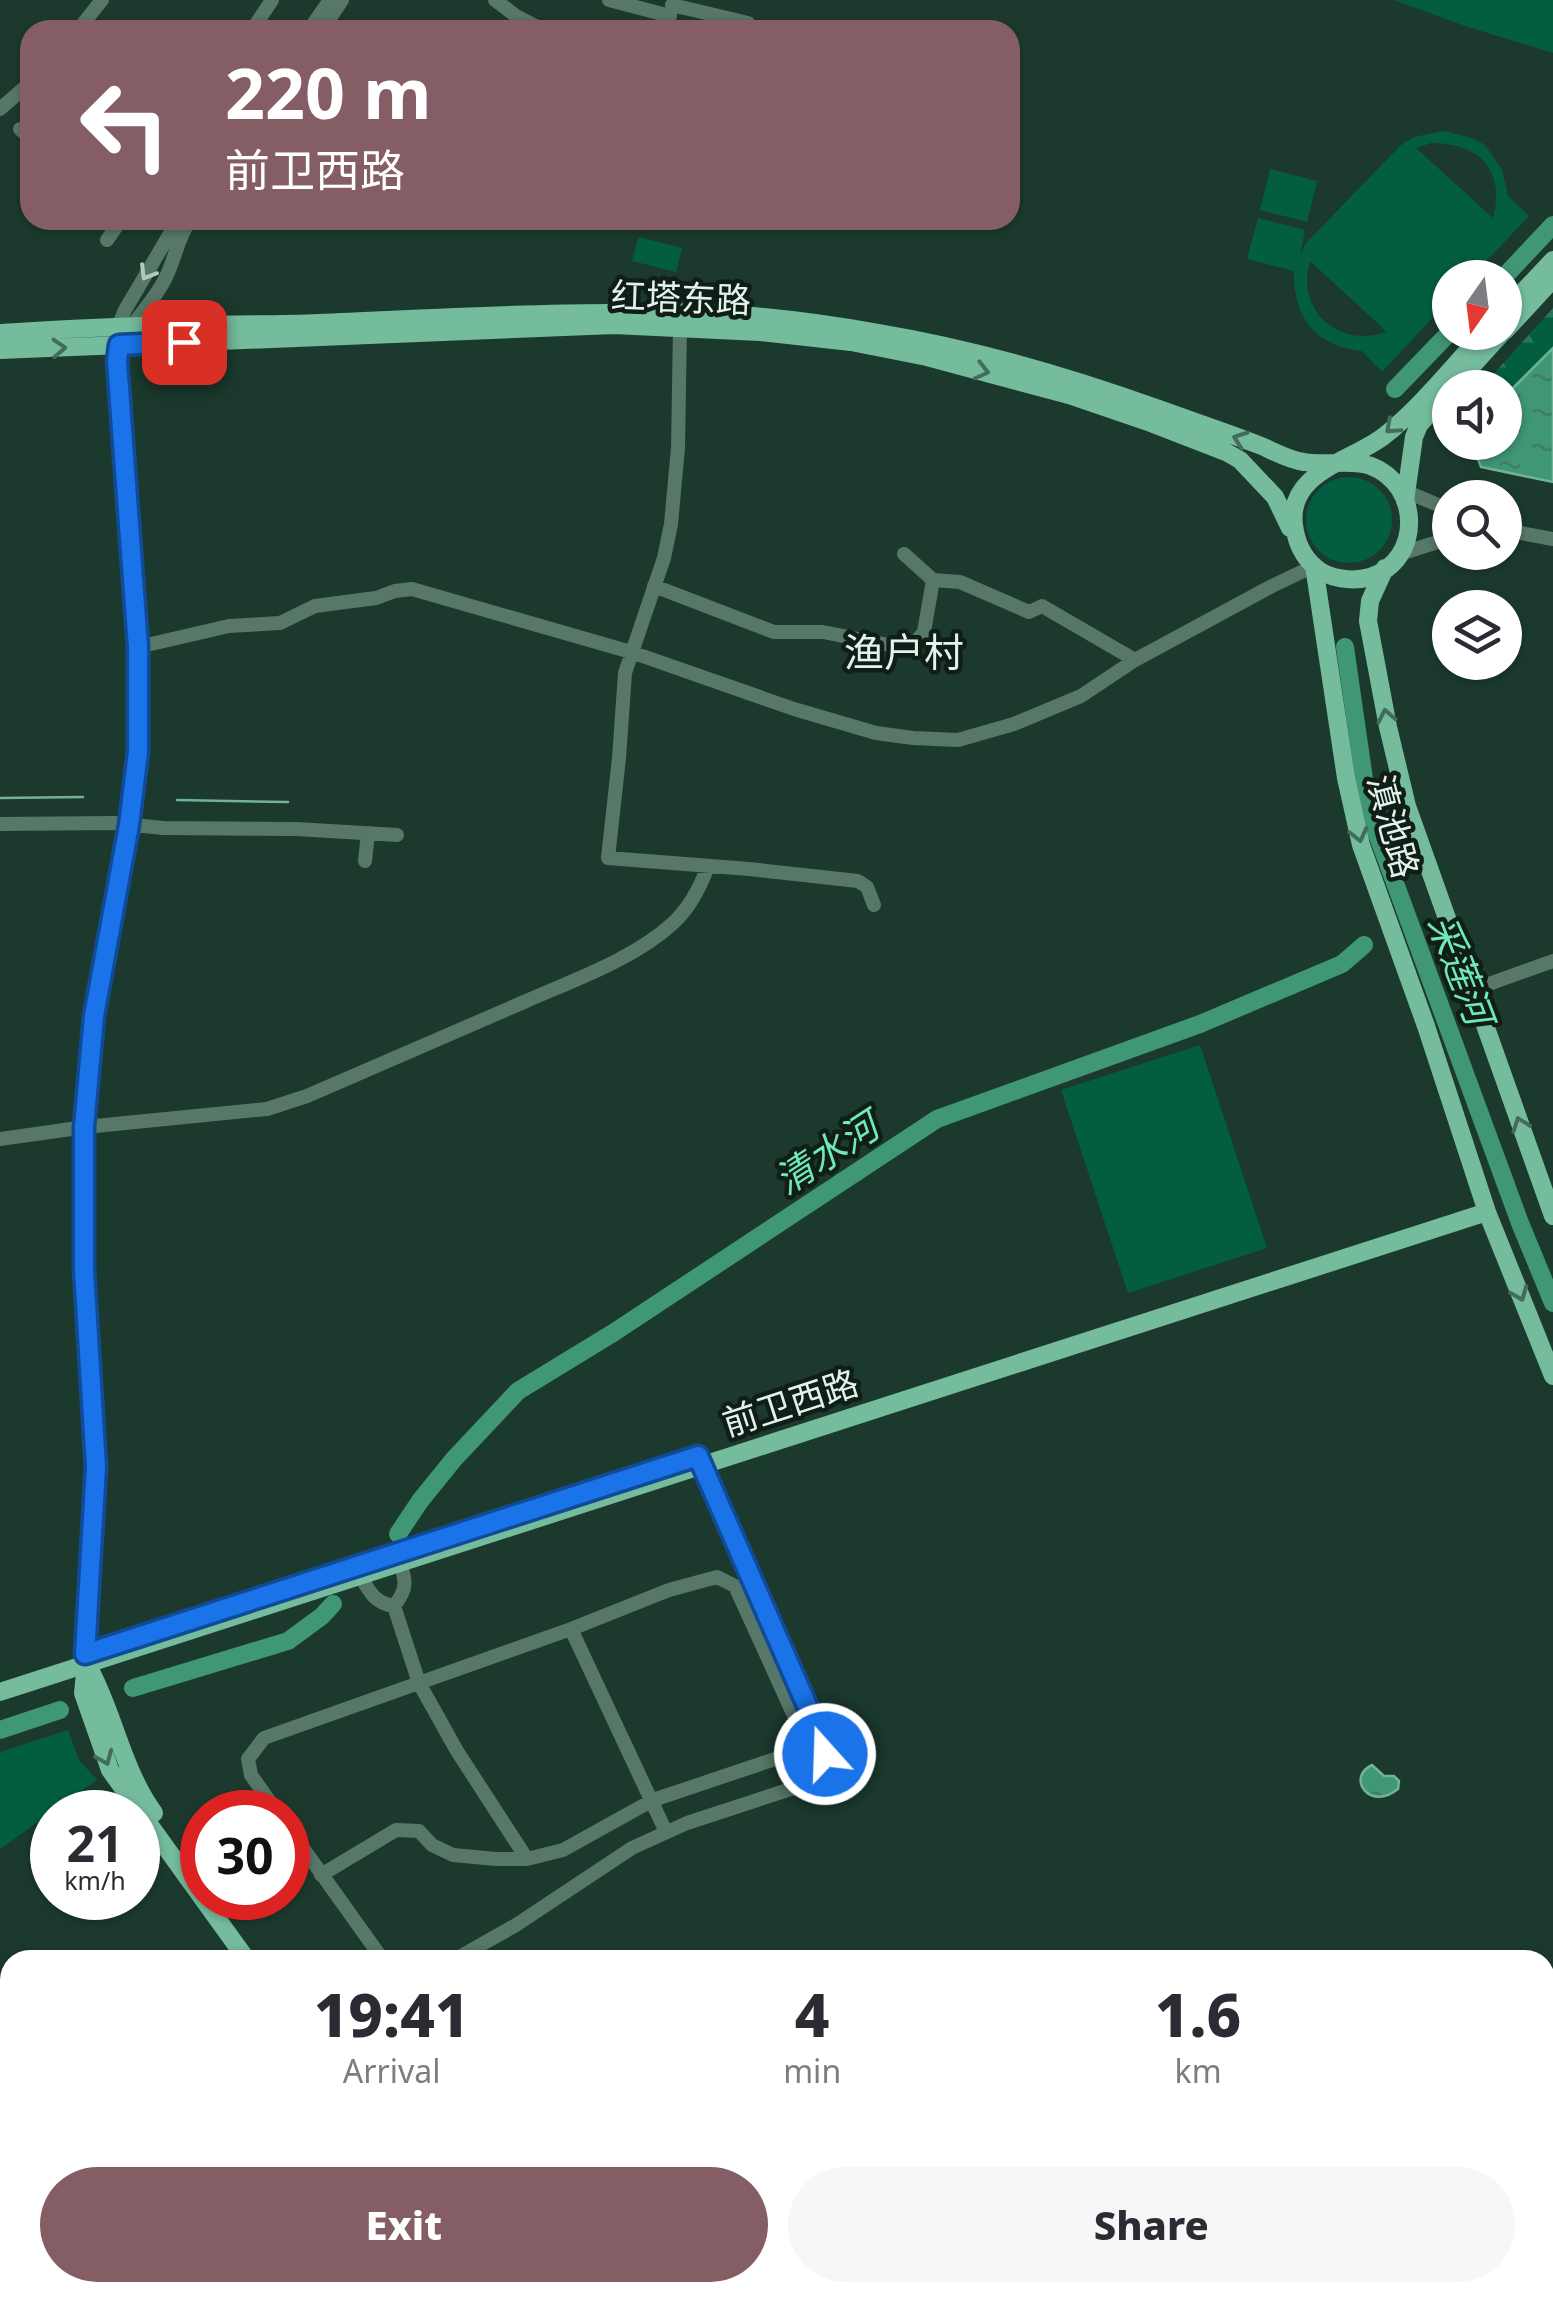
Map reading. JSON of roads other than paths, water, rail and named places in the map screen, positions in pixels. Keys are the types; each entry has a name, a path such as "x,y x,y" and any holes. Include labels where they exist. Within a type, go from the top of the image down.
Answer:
{"main road":[{"path":"1522,293 1553,260"},
{"path":"1522,312 1553,278"},
{"name":"红塔东路","path":"0,350 123,333 315,323 555,313 723,314 878,332 986,354 1075,380 1292,460 1333,465"},
{"name":"红塔东路","path":"0,333 614,325 680,326 842,341 927,358 1069,395 1226,452 1240,460 1275,497 1296,542"},
{"path":"1333,465 1356,462 1373,467 1394,481 1403,494 1409,515 1403,553 1370,577 1343,579 1314,566 1296,542 1292,516 1300,492 1313,476 1383,436 1468,350"},
{"path":"1469,370 1487,350"},
{"path":"1403,494 1414,437 1432,410"},
{"name":"滇池路","path":"1314,566 1360,845 1426,1026 1485,1207 1553,1376"},
{"name":"滇池路","path":"1385,567 1370,602 1368,621 1407,806 1553,1216"},
{"name":"前卫西路","path":"0,1692 86,1659 1485,1207"},
{"path":"86,1659 132,1776 180,1849"},
{"path":"86,1659 83,1693 110,1770 240,1950"},
{"name":"前卫西路","path":"0,1681 86,1659"},
{"path":"232,1920 254,1950"}],"street":[{"path":"86,20 102,0"},
{"path":"495,0 523,20"},
{"path":"516,16 522,0"},
{"path":"609,0 725,20"},
{"path":"318,20 335,1"},
{"path":"0,109 20,92"},
{"path":"107,240 114,230"},
{"path":"86,1659 96,1467 84,1270 84,1127 94,1016 129,825 138,752 138,647 117,361 124,310 172,230"},
{"path":"123,333 146,309 166,276 183,230"},
{"path":"680,326 678,448 671,524 664,558 625,673 608,858 858,881 874,905"},
{"path":"1410,462 1418,484 1432,500"},
{"path":"1403,494 1432,501"},
{"path":"1522,533 1553,539"},
{"path":"1403,553 1432,544"},
{"path":"904,554 934,580 960,582 1029,612 1042,606 1135,660"},
{"path":"138,647 229,626 280,623 315,606 412,589 631,652 876,733 958,740 1014,724 1081,696 1135,660 1314,566"},
{"path":"654,586 774,632 823,632 899,647 922,637 934,580"},
{"path":"0,824 114,823 397,835"},
{"path":"366,861 368,834"},
{"path":"0,1139 268,1108 306,1096 560,986 658,936 681,915 708,866"},
{"path":"1472,990 1553,961"},
{"path":"472,1950 632,1848 666,1832 806,1784 822,1767 822,1740 700,1461"},
{"path":"394,1606 403,1594 406,1579 398,1559"},
{"path":"359,1572 374,1598 394,1606"},
{"path":"262,1790 251,1774 248,1759 264,1738 669,1590 717,1577 735,1586 796,1720 796,1752 653,1800 563,1850 527,1859 454,1855 432,1845 419,1831 396,1830 321,1876"},
{"path":"394,1606 419,1683 527,1859"},
{"path":"571,1629 666,1832"},
{"path":"310,1860 375,1950"}],"water":[{"path":"1553,348 1553,482 1481,467 1478,460 1522,460 1522,379"},
{"path":"1372,1765 1384,1776 1394,1776 1399,1781 1398,1789 1378,1797 1364,1790 1361,1777"}],"waterway":[{"name":"采莲河","path":"1520,260 1553,225"},
{"name":"采莲河","path":"1395,389 1433,350"},
{"name":"采莲河","path":"1345,647 1364,779 1377,834 1553,1303"},
{"path":"0,798 83,797"},
{"path":"177,800 288,802"},
{"name":"清水河","path":"398,1534 454,1459 518,1391 613,1333 937,1119 1200,1024 1342,964 1364,945"},
{"name":"清水河","path":"133,1688 288,1641 333,1604"},
{"name":"清水河","path":"0,1730 60,1710"}],"district":[{"name":"渔户村","path":"904,651"}]}
